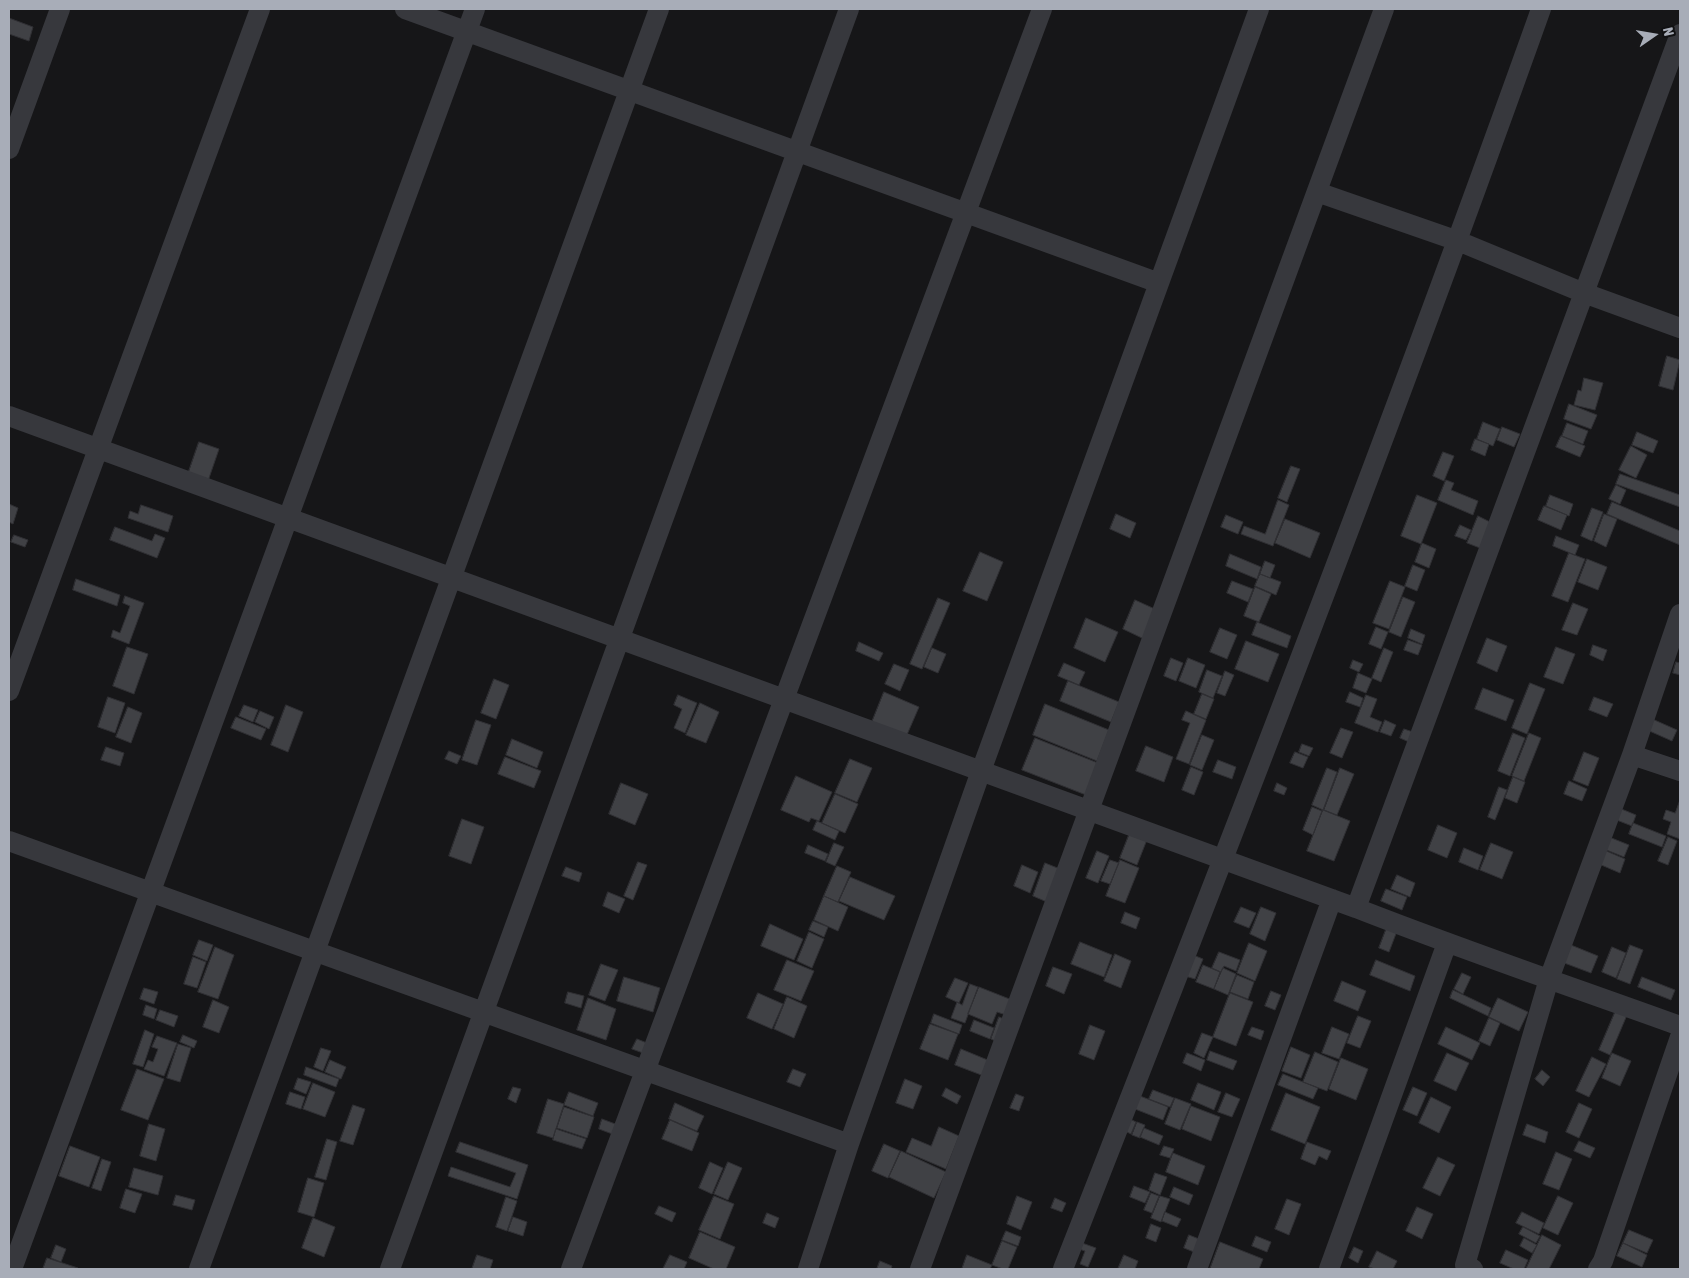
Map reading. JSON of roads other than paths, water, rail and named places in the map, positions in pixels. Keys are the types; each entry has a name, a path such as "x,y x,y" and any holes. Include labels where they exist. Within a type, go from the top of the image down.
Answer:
{"street":[{"path":"9,149 60,9"},
{"path":"9,690 260,9"},
{"path":"405,9 1159,283"},
{"path":"12,1269 474,9"},
{"path":"199,1269 659,9"},
{"path":"390,1269 849,9"},
{"path":"571,1269 1042,9"},
{"path":"808,1269 848,1144 981,771 1259,9"},
{"path":"920,1269 1384,9"},
{"path":"1063,1269 1223,860 1458,241 1541,9"},
{"path":"1356,908 1680,34"},
{"path":"1317,192 1458,241 1584,293 1680,328"},
{"path":"9,416 1332,899 1447,944 1680,1026"},
{"path":"1474,1269 1465,1265 1550,979 1632,756 1680,614"},
{"path":"1632,756 1680,771"},
{"path":"9,841 848,1144"},
{"path":"1197,1269 1332,899"},
{"path":"1329,1269 1447,944"},
{"path":"1598,1269 1603,1262 1680,1037"}]}
